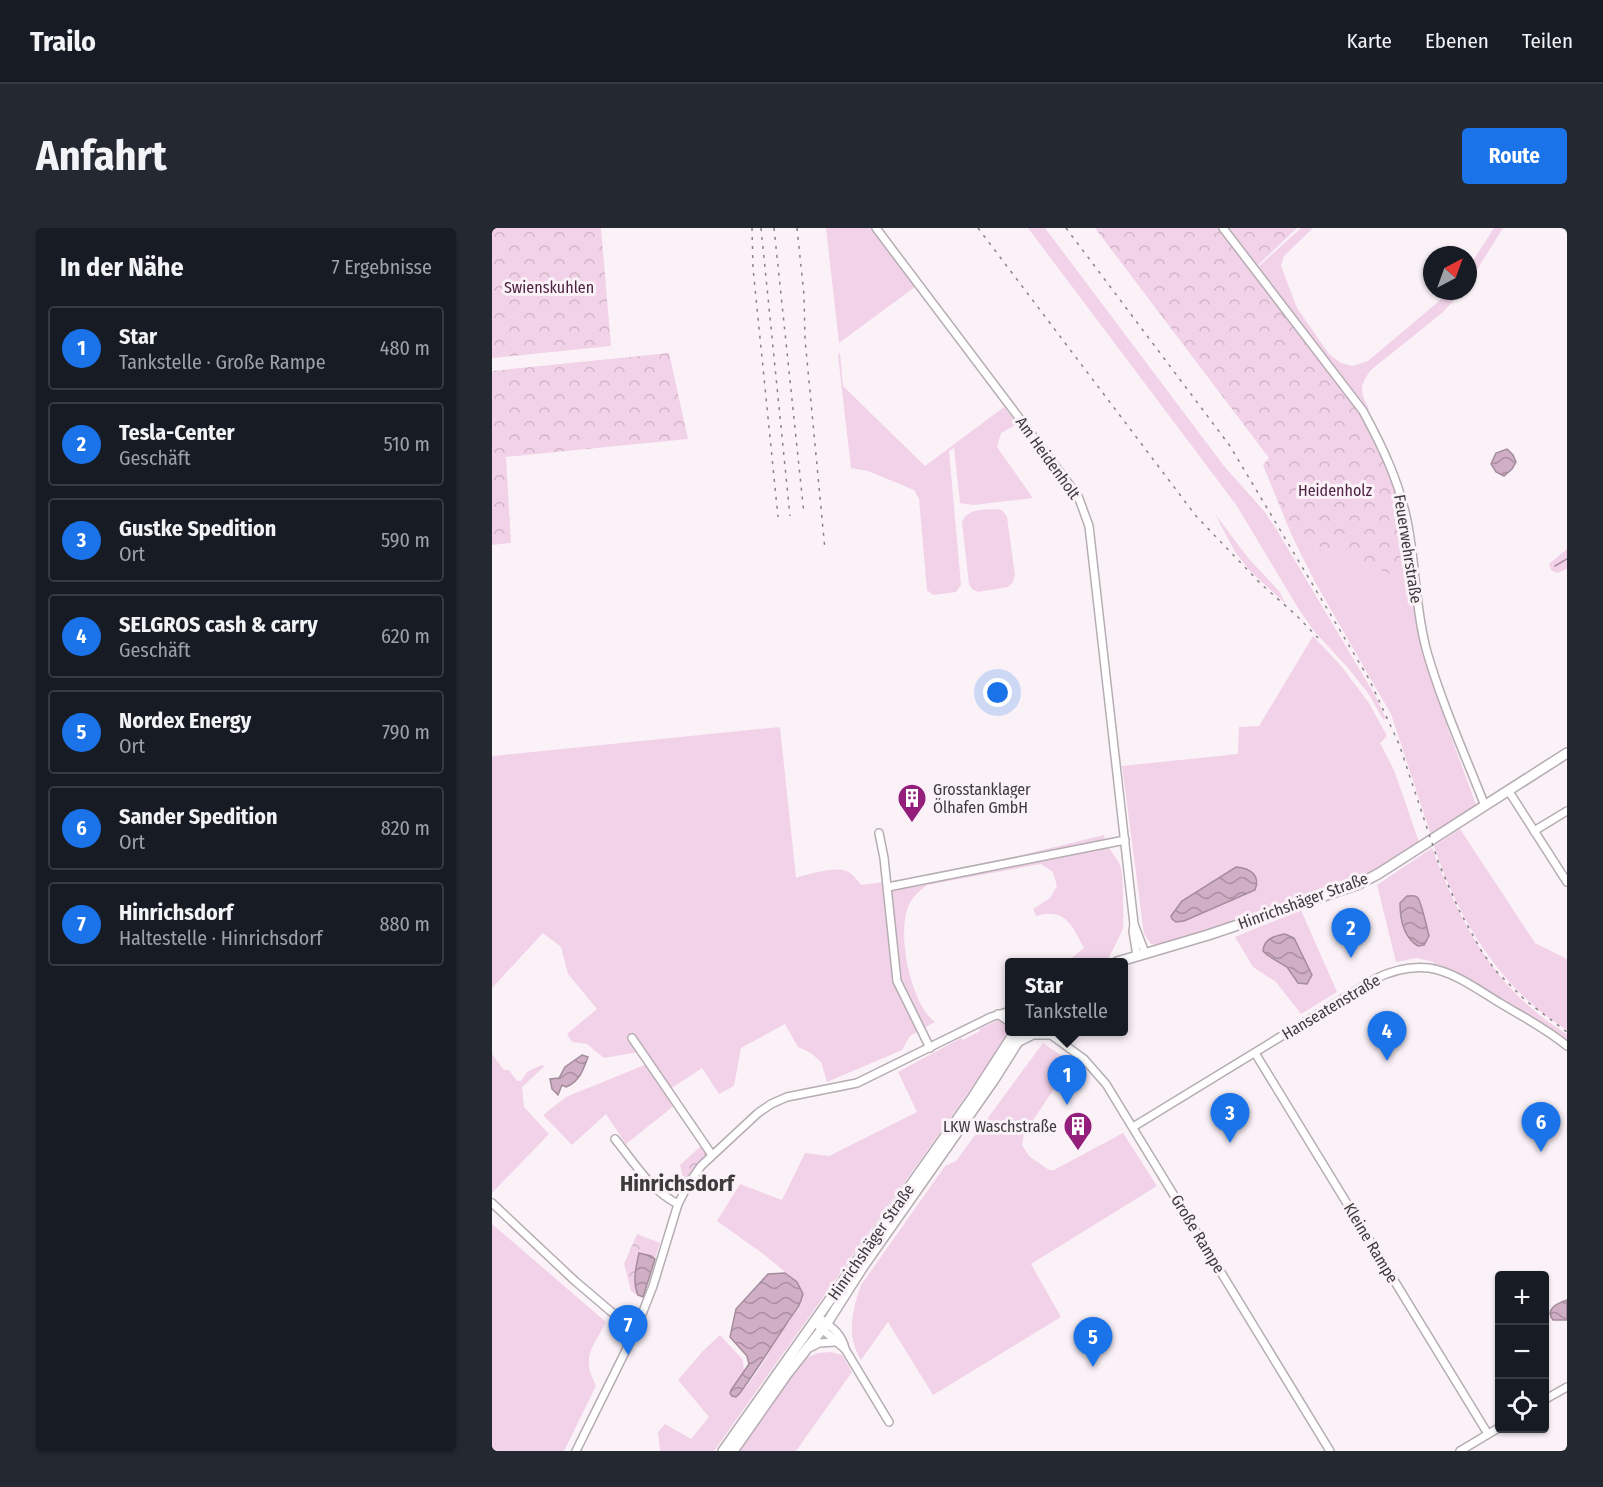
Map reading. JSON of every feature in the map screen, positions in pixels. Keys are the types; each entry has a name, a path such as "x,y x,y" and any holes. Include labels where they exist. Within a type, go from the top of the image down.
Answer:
{"main road":[{"name":"Hinrichshäger Straße","path":"1128,959 1359,884 1567,753"},
{"name":"Hinrichshäger Straße","path":"723,1451 1014,1036"},
{"name":"Hinrichshäger Straße","path":"733,1451 824,1326 1014,1036"}],"street":[{"name":"Am Heidenholt","path":"876,228 1078,496 1086,512 1134,924 1141,955"},
{"name":"Feuerwehrstraße","path":"1223,228 1363,411 1378,438 1397,480 1407,521 1419,616 1427,652 1485,806"},
{"path":"1508,790 1567,882"},
{"path":"1534,831 1567,811"},
{"path":"881,833 897,981 930,1048"},
{"path":"888,887 1125,840"},
{"name":"Hanseatenstraße","path":"1133,1127 1375,979 1393,971 1419,967 1453,975 1542,1028 1567,1046"},
{"path":"576,1451 635,1332 653,1286 678,1204 695,1173 712,1155 771,1104 787,1097 857,1083 1005,1012"},
{"path":"998,1014 1005,1019"},
{"name":"Große Rampe","path":"1054,1036 1078,1053 1098,1072 1330,1451"},
{"path":"632,1038 712,1155"},
{"name":"Kleine Rampe","path":"1255,1053 1488,1434"},
{"path":"615,1139 638,1166 642,1176 678,1204"},
{"path":"492,1203 575,1281 635,1332"},
{"path":"816,1319 835,1342 844,1349 889,1422"},
{"path":"824,1326 837,1332 844,1349"},
{"path":"806,1350 819,1343 835,1342"},
{"path":"1549,1398 1567,1387"},
{"path":"1460,1451 1495,1430"}],"green space":[{"name":"Swienskuhlen","path":"492,228 601,228 611,346 492,358"},
{"path":"826,228 870,228 915,287 839,343"},
{"path":"1028,228 1045,228 1224,466 1264,511 1376,697 1386,719 1383,719 1368,693 1348,668 1314,631 1237,506"},
{"name":"Heidenholz","path":"1095,228 1297,228 1253,270 1360,412 1375,439 1394,482 1405,521 1412,583 1292,536 1263,465 1269,458"},
{"path":"1301,228 1313,228 1284,256 1281,266 1297,308 1329,354 1341,363 1353,366 1368,361 1440,300 1454,300 1442,313 1371,370 1364,380 1362,389 1369,409 1365,411 1257,268"},
{"path":"1494,228 1503,228 1477,270 1477,254"},
{"path":"669,353 688,439 506,457 511,543 492,545 492,371"},
{"path":"840,353 843,386 925,466 1004,407 1017,424 1001,433 997,447 1033,498 973,505 960,503 954,448 949,451 961,585 956,592 933,595 927,590 919,499 914,490 868,471 851,468 838,355"},
{"path":"1002,510 1007,517 1015,575 1008,587 978,592 969,584 962,522 972,512"},
{"path":"1215,514 1249,559 1279,591 1286,604 1250,571 1235,552"},
{"path":"1292,536 1412,583 1428,668 1476,805 1431,835 1391,714 1315,582"},
{"path":"1567,549 1567,569 1557,573 1551,570 1549,564"},
{"path":"1313,636 1342,667 1369,703 1387,736 1380,743 1394,770 1419,842 1356,882 1160,946 1151,944 1144,934 1122,766 1238,754 1239,727 1259,726"},
{"path":"780,727 796,878 820,872 843,870 854,876 861,885 892,881 983,864 1104,835 1121,868 1123,928 1109,957 1072,958 1084,948 1071,925 1061,916 1054,914 1036,916 1033,909 1050,898 1057,886 1053,872 1041,864 927,885 915,896 907,910 904,937 913,986 919,1001 935,1022 910,1036 902,1050 827,1082 821,1062 811,1053 798,1047 785,1024 741,1048 734,1086 719,1094 702,1068 669,1090 675,1105 626,1144 606,1114 572,1145 543,1115 566,1097 647,1064 639,1052 604,1058 587,1044 572,1042 567,1034 597,1009 568,974 561,947 543,933 492,988 492,756"},
{"path":"1460,829 1535,943 1567,959 1567,1030 1521,994 1502,973 1484,950 1455,900 1434,846"},
{"path":"1432,848 1455,903 1483,953 1520,998 1567,1034 1567,1040 1465,977 1434,965 1433,962 1417,958 1396,962 1377,885"},
{"path":"1301,910 1337,992 1301,1014 1276,982 1253,967 1235,937","holes":["1288,935 1311,980 1303,984 1295,979 1292,973 1264,946 1274,937"]},
{"path":"998,1020 1005,1024 1005,1036 1008,1036 714,1451 660,1451 658,1432 665,1424 691,1439 709,1417 678,1380 702,1352 720,1335 743,1360 744,1372 731,1390 736,1397 753,1378 790,1319 799,1309 797,1282 766,1256 717,1221 740,1184 782,1200 805,1153 829,1156 917,1112 898,1072 961,1038 963,1040 980,1031 979,1029"},
{"path":"1043,1043 1074,1064 1061,1078 1024,1134 1022,1145 1029,1156 1049,1170 1054,1170 1123,1133 1157,1186 1031,1264 1061,1317 933,1395 888,1322 861,1360 853,1342 852,1323 861,1285 945,1166 956,1161"},
{"path":"492,1054 504,1070 509,1070 517,1081 521,1081 527,1072 541,1065 545,1066 522,1087 524,1107 549,1134 492,1193"},
{"path":"702,1145 708,1155 686,1181 680,1165"},
{"path":"492,1224 606,1322 590,1353 589,1367 596,1386 564,1451 492,1451"},
{"path":"637,1234 660,1243 643,1297 631,1291 624,1264"},
{"path":"831,1352 842,1355 852,1372 796,1451 738,1451 804,1359 818,1353"}],"water":[{"path":"1507,449 1516,462 1504,476 1496,472 1491,464 1496,453"},
{"path":"1236,867 1253,873 1257,880 1255,890 1184,921 1176,922 1172,919 1171,916 1182,901"},
{"path":"1407,896 1416,896 1419,899 1429,936 1424,945 1418,946 1413,942 1403,927 1400,903"},
{"path":"1285,934 1294,938 1312,975 1307,984 1298,983 1287,967 1263,951 1268,940"},
{"path":"582,1055 588,1057 580,1075 571,1085 566,1087 562,1085 558,1095 552,1089 550,1079 559,1078 565,1067"},
{"path":"639,1253 655,1259 643,1297 638,1295 635,1284"},
{"path":"785,1273 797,1282 803,1294 799,1304 740,1393 736,1397 732,1396 731,1390 749,1364 747,1356 730,1337 736,1309 768,1274"},
{"path":"1567,1300 1567,1320 1553,1320 1551,1310"}],"waterway":[{"path":"1555,566 1567,559"}],"railway":[{"path":"752,228 753,268 778,517"},
{"path":"761,228 790,516"},
{"path":"774,228 804,514"},
{"path":"797,228 825,550"},
{"path":"978,228 1196,516 1261,584 1320,640"},
{"path":"1066,228 1230,446 1369,679 1399,744 1439,864 1459,910 1482,952 1496,971 1525,1000 1567,1032"}],"place":[{"name":"Grosstanklager Ölhafen GmbH","path":"912,824"},
{"name":"Tesla-Center","path":"1351,958"},
{"name":"SELGROS cash & carry","path":"1387,1061"},
{"name":"Star","path":"1067,1105"},
{"name":"Gustke Spedition","path":"1230,1143"},
{"name":"LKW Waschstraße","path":"1078,1152"},
{"name":"Sander Spedition","path":"1541,1152"},
{"name":"Hinrichsdorf","path":"628,1355"},
{"name":"Nordex Energy","path":"1093,1367"}],"district":[{"name":"Hinrichsdorf","path":"677,1183"}]}
